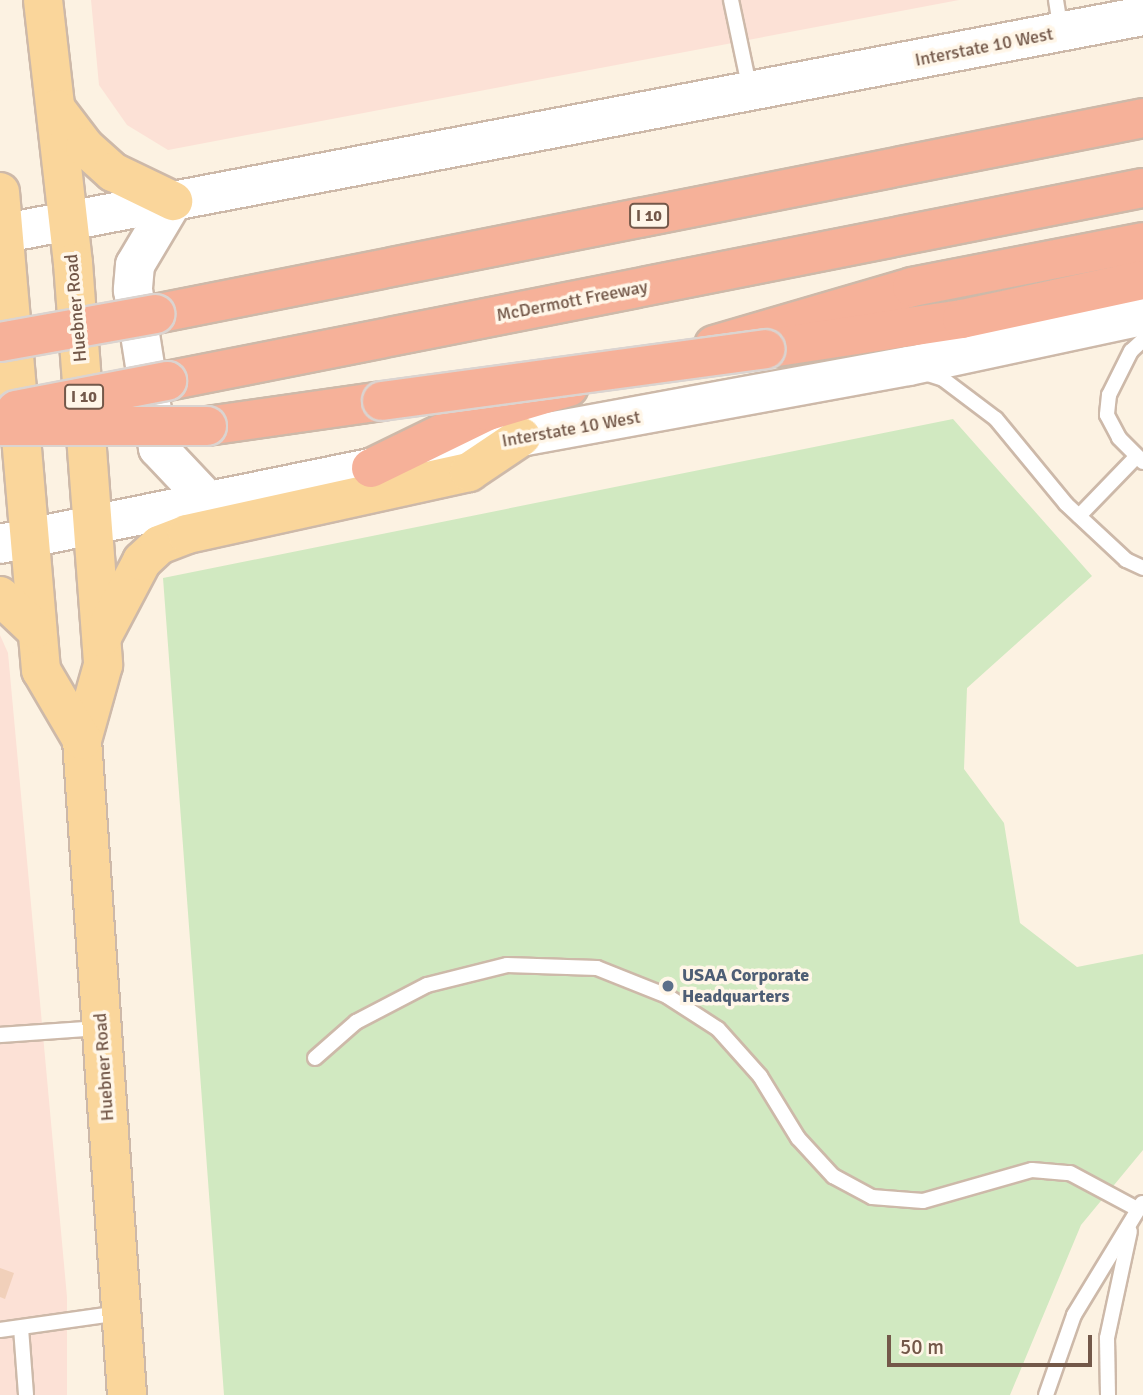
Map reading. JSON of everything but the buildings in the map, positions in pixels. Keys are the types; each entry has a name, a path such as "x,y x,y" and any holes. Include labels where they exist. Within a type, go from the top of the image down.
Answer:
{"highway":[{"name":"I 10","path":"0,342 155,314 1143,118"},
{"name":"McDermott Freeway","path":"0,414 1143,188"},
{"path":"371,468 501,407 912,287 1143,242"},
{"path":"0,426 207,426 962,319 1143,280"}],"main road":[{"name":"Huebner Road","path":"43,0 67,219 103,665 82,740 127,1395"},
{"name":"Interstate 10 West","path":"2,233 750,91 1059,16 1143,16"},
{"path":"56,109 85,147 113,172 173,201 135,264 133,290 158,448 211,504"},
{"name":"Huebner Road","path":"0,192 13,541 35,628 41,670 82,740"},
{"name":"Interstate 10 West","path":"13,541 94,528 521,438 909,366 1143,316"},
{"path":"101,639 142,561 159,545 187,534 469,472 521,438"},
{"path":"0,596 35,628"}],"lane":[{"path":"731,0 750,91"},
{"path":"1079,516 1140,459 1119,438 1107,415 1110,395 1131,351 1143,340"},
{"path":"909,366 943,379 996,419 1015,448 1079,516 1126,560 1143,568"},
{"path":"316,1058 356,1022 427,985 507,965 597,968 667,996 718,1029 760,1076 798,1138 833,1176 872,1198 923,1201 1032,1170 1070,1173 1140,1205"},
{"path":"0,1035 101,1028"},
{"path":"1046,1395 1074,1314 1140,1205"},
{"path":"1108,1395 1107,1338 1140,1205"},
{"path":"0,1330 122,1313"},
{"path":"21,1328 26,1395"}],"shaded area":[{"path":"91,0 959,0 168,150 127,125 99,85"},
{"path":"0,635 8,653 67,1297 67,1395 0,1395"}],"green space":[{"name":"USAA Corporate Headquarters","path":"953,419 1092,576 967,688 964,769 1004,823 1020,923 1077,967 1143,954 1143,1150 1081,1225 1010,1395 224,1395 163,578"}],"place":[{"name":"USAA Corporate Headquarters","path":"668,986"}]}
